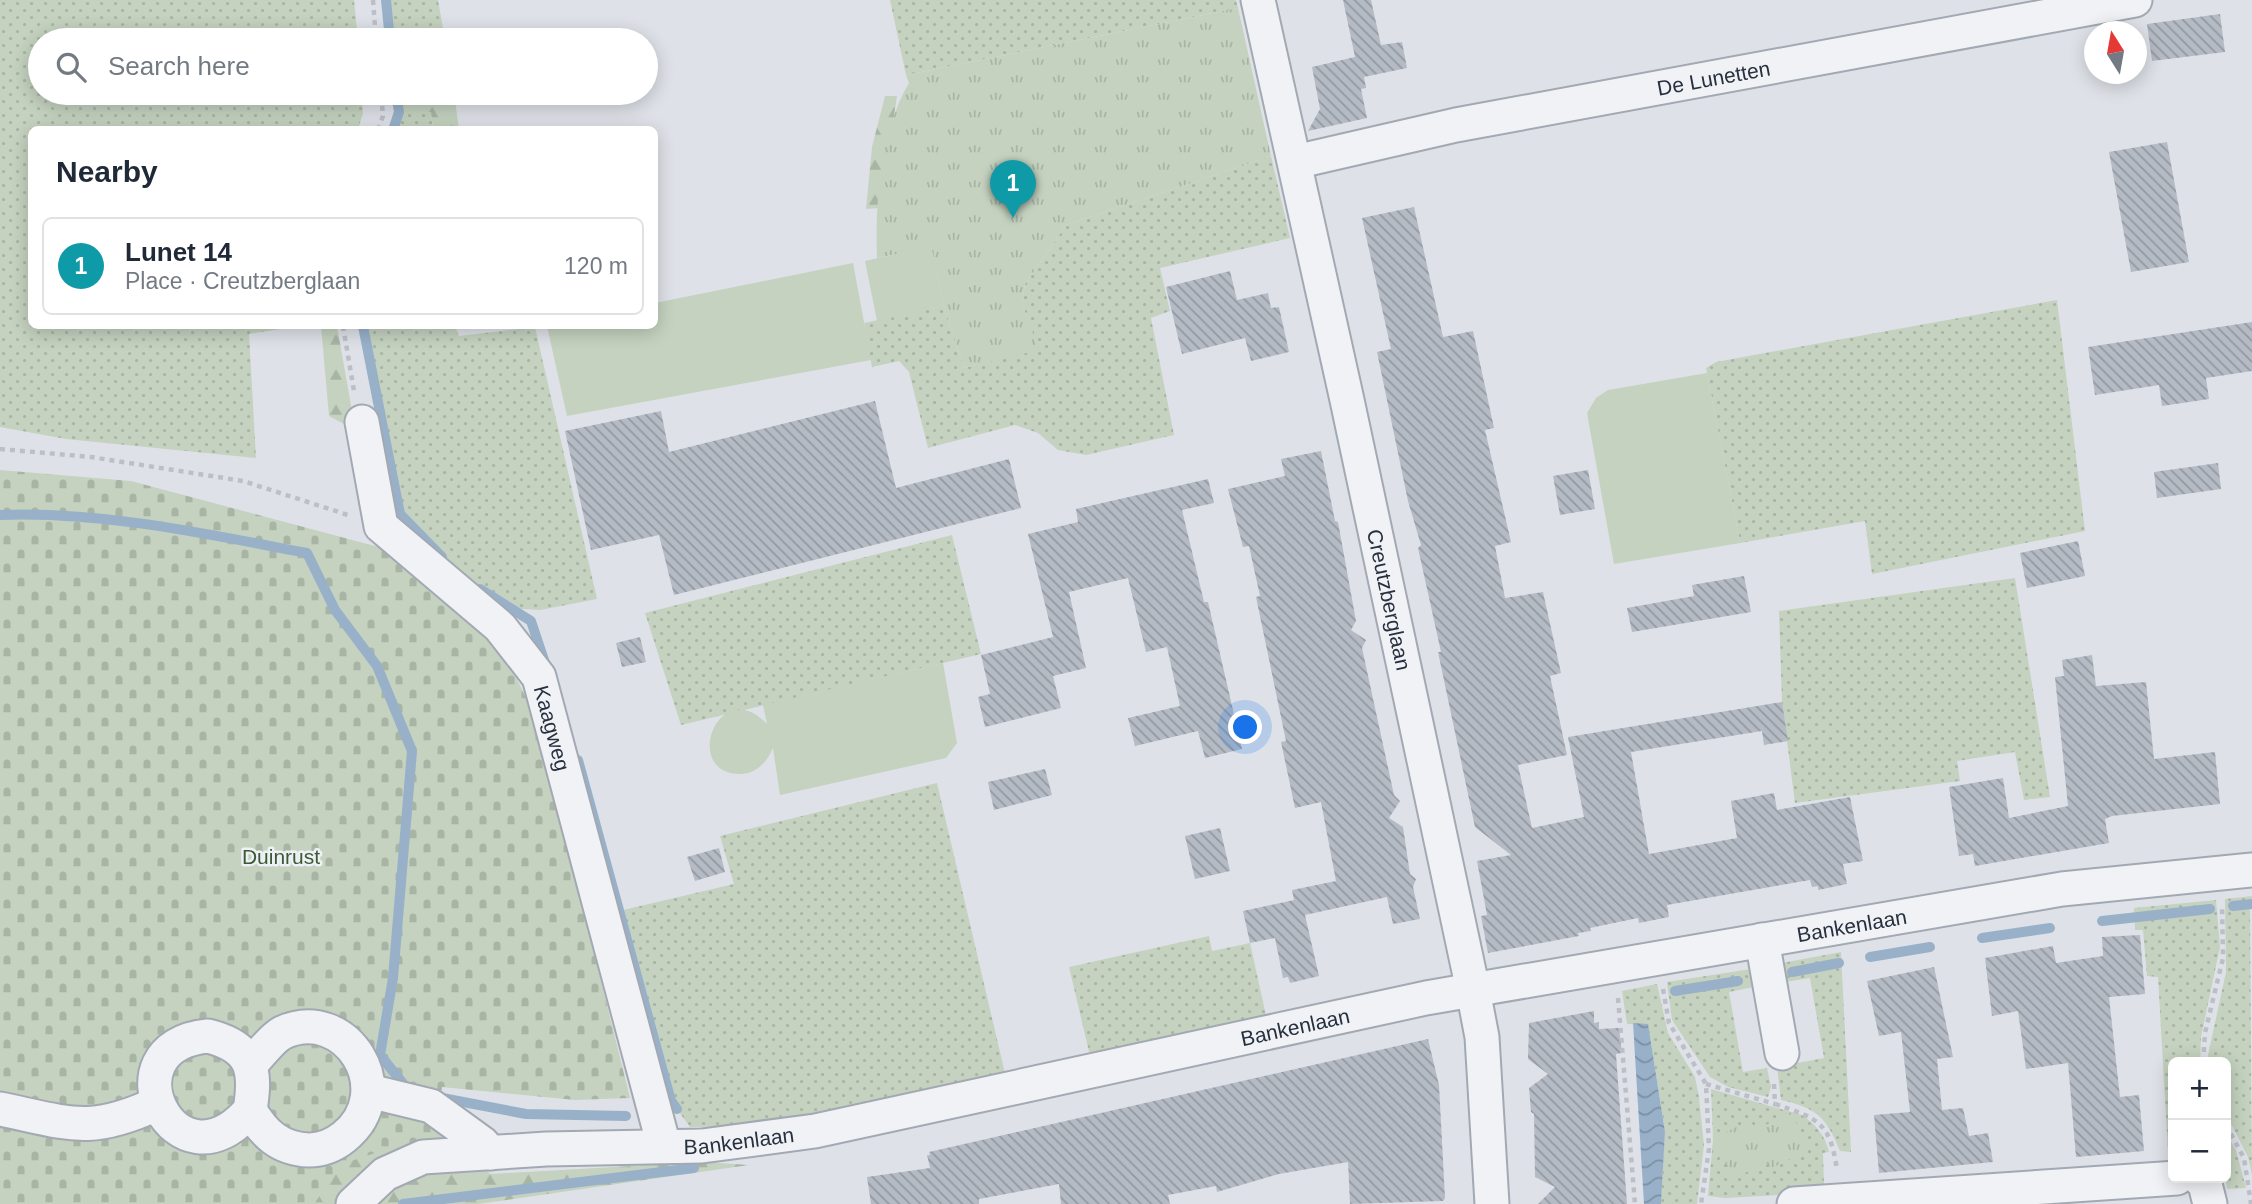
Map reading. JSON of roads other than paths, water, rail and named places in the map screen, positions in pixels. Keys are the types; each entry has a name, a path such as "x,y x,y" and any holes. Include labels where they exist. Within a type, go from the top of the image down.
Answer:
{"street":[{"name":"Creutzberglaan","path":"1258,0 1473,990 1482,1038 1492,1204"},
{"name":"De Lunetten","path":"1295,162 1456,125 2135,0"},
{"name":"Kaagweg","path":"362,422 382,526 500,627 539,677 664,1146"},
{"name":"Bankenlaan","path":"353,1204 385,1174 423,1157 702,1146 815,1131 1473,990 2062,889 2252,870"},
{"path":"1762,940 1782,1052"},
{"path":"301,1028 321,1029 341,1038 356,1052 366,1070 369,1091 365,1112 353,1129 337,1143 317,1150 296,1149 276,1142 260,1128 250,1110 251,1064 280,1034 301,1028"},
{"path":"250,1110 225,1133 201,1137 177,1130 165,1119 156,1104 154,1088 160,1064 176,1045 191,1038 208,1036 224,1040 251,1064"},
{"path":"369,1091 431,1106 482,1143 491,1153"},
{"path":"0,1109 85,1126 123,1120 156,1104"},
{"path":"1794,1204 2168,1179"},
{"path":"2204,1183 2210,1204"}],"water":[{"path":"1633,1023 1648,1024 1665,1132 1661,1204 1644,1204"}],"waterway":[{"path":"386,0 389,28"},
{"path":"394,126 399,112 398,105"},
{"path":"364,329 400,514 442,557"},
{"path":"0,515 116,520 307,553 335,610 377,666 412,751 393,978 380,1055 409,1091"},
{"path":"480,589 531,621 546,666"},
{"path":"578,760 671,1101 677,1109"},
{"path":"2233,906 2252,904"},
{"path":"2102,921 2210,909"},
{"path":"1982,938 2050,928"},
{"path":"1870,957 1930,947"},
{"path":"1792,972 1839,963"},
{"path":"1675,991 1738,981"},
{"path":"437,1097 526,1114 626,1116"},
{"path":"403,1204 694,1168"}],"place":[{"name":"Lunet 14","path":"1013,218"}],"park label":[{"name":"Duinrust","path":"281,856"}]}
